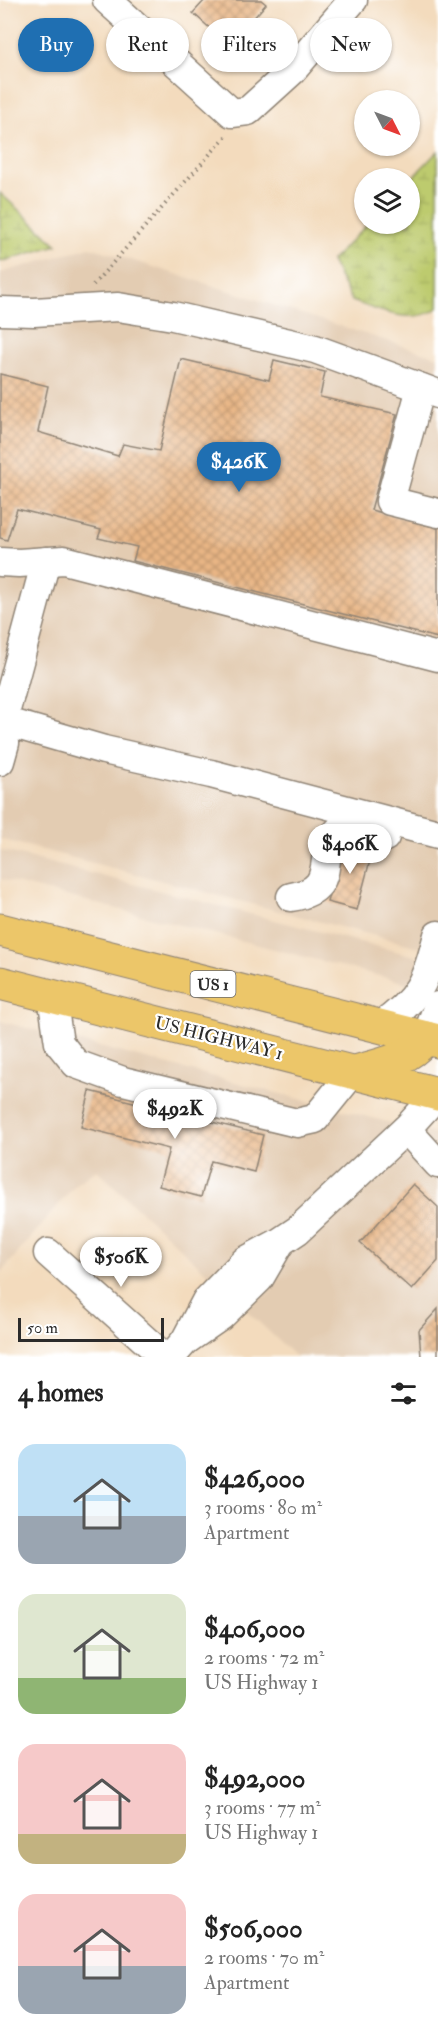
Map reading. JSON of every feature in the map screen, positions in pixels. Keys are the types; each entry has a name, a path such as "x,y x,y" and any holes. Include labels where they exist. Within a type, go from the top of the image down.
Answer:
{"main road":[{"name":"US 1","path":"0,930 432,1040"},
{"name":"US HIGHWAY 1","path":"0,983 438,1094"},
{"path":"353,1072 400,1059 432,1040"}],"street":[{"path":"107,0 240,112 292,71 353,0"},
{"path":"0,311 34,312 118,307 173,316 304,346 430,391 390,501 438,513"},
{"path":"0,562 64,560 438,657"},
{"path":"0,761 5,742 1,721 46,561"},
{"path":"1,721 104,750 212,774 427,840"},
{"path":"291,897 305,895 324,877 330,837 339,830 358,830 427,840"},
{"path":"380,1026 401,1012 414,997 429,969 438,935"},
{"path":"52,996 59,1043 76,1064 123,1081 297,1123 315,1119 353,1072"},
{"path":"432,1040 438,1006"},
{"path":"48,1253 173,1352 206,1301 245,1261 298,1230 406,1129 438,1094"},
{"path":"406,1129 438,1164"}],"path":[{"path":"77,309 86,292 240,112"}],"shaded area":[{"path":"90,247 438,357 438,952 0,839 0,273"},
{"path":"0,850 438,962 438,991 0,879"},
{"path":"0,1021 438,1135 438,1357 296,1357 97,1170 77,1183 0,1274"}],"green space":[{"path":"438,151 438,308 417,316 406,316 384,312 352,301 331,261 358,234 420,234 420,170"},
{"path":"0,193 57,245 0,262"}],"building":[{"path":"205,0 261,0 266,4 254,18 201,18 201,20 193,13"},
{"path":"181,359 269,380 274,360 325,372 320,397 397,414 371,510 438,528 438,638 133,561 137,547 98,538 101,530 17,509 7,540 0,538 0,374 48,386 38,432 118,456 123,444 159,451"},
{"path":"343,841 373,849 357,910 327,902"},
{"path":"90,1091 263,1135 254,1172 211,1161 201,1197 159,1186 169,1149 81,1127"},
{"path":"413,1184 438,1207 438,1261 412,1290 360,1243"},
{"path":"438,1309 438,1357 421,1357 419,1330"}]}
